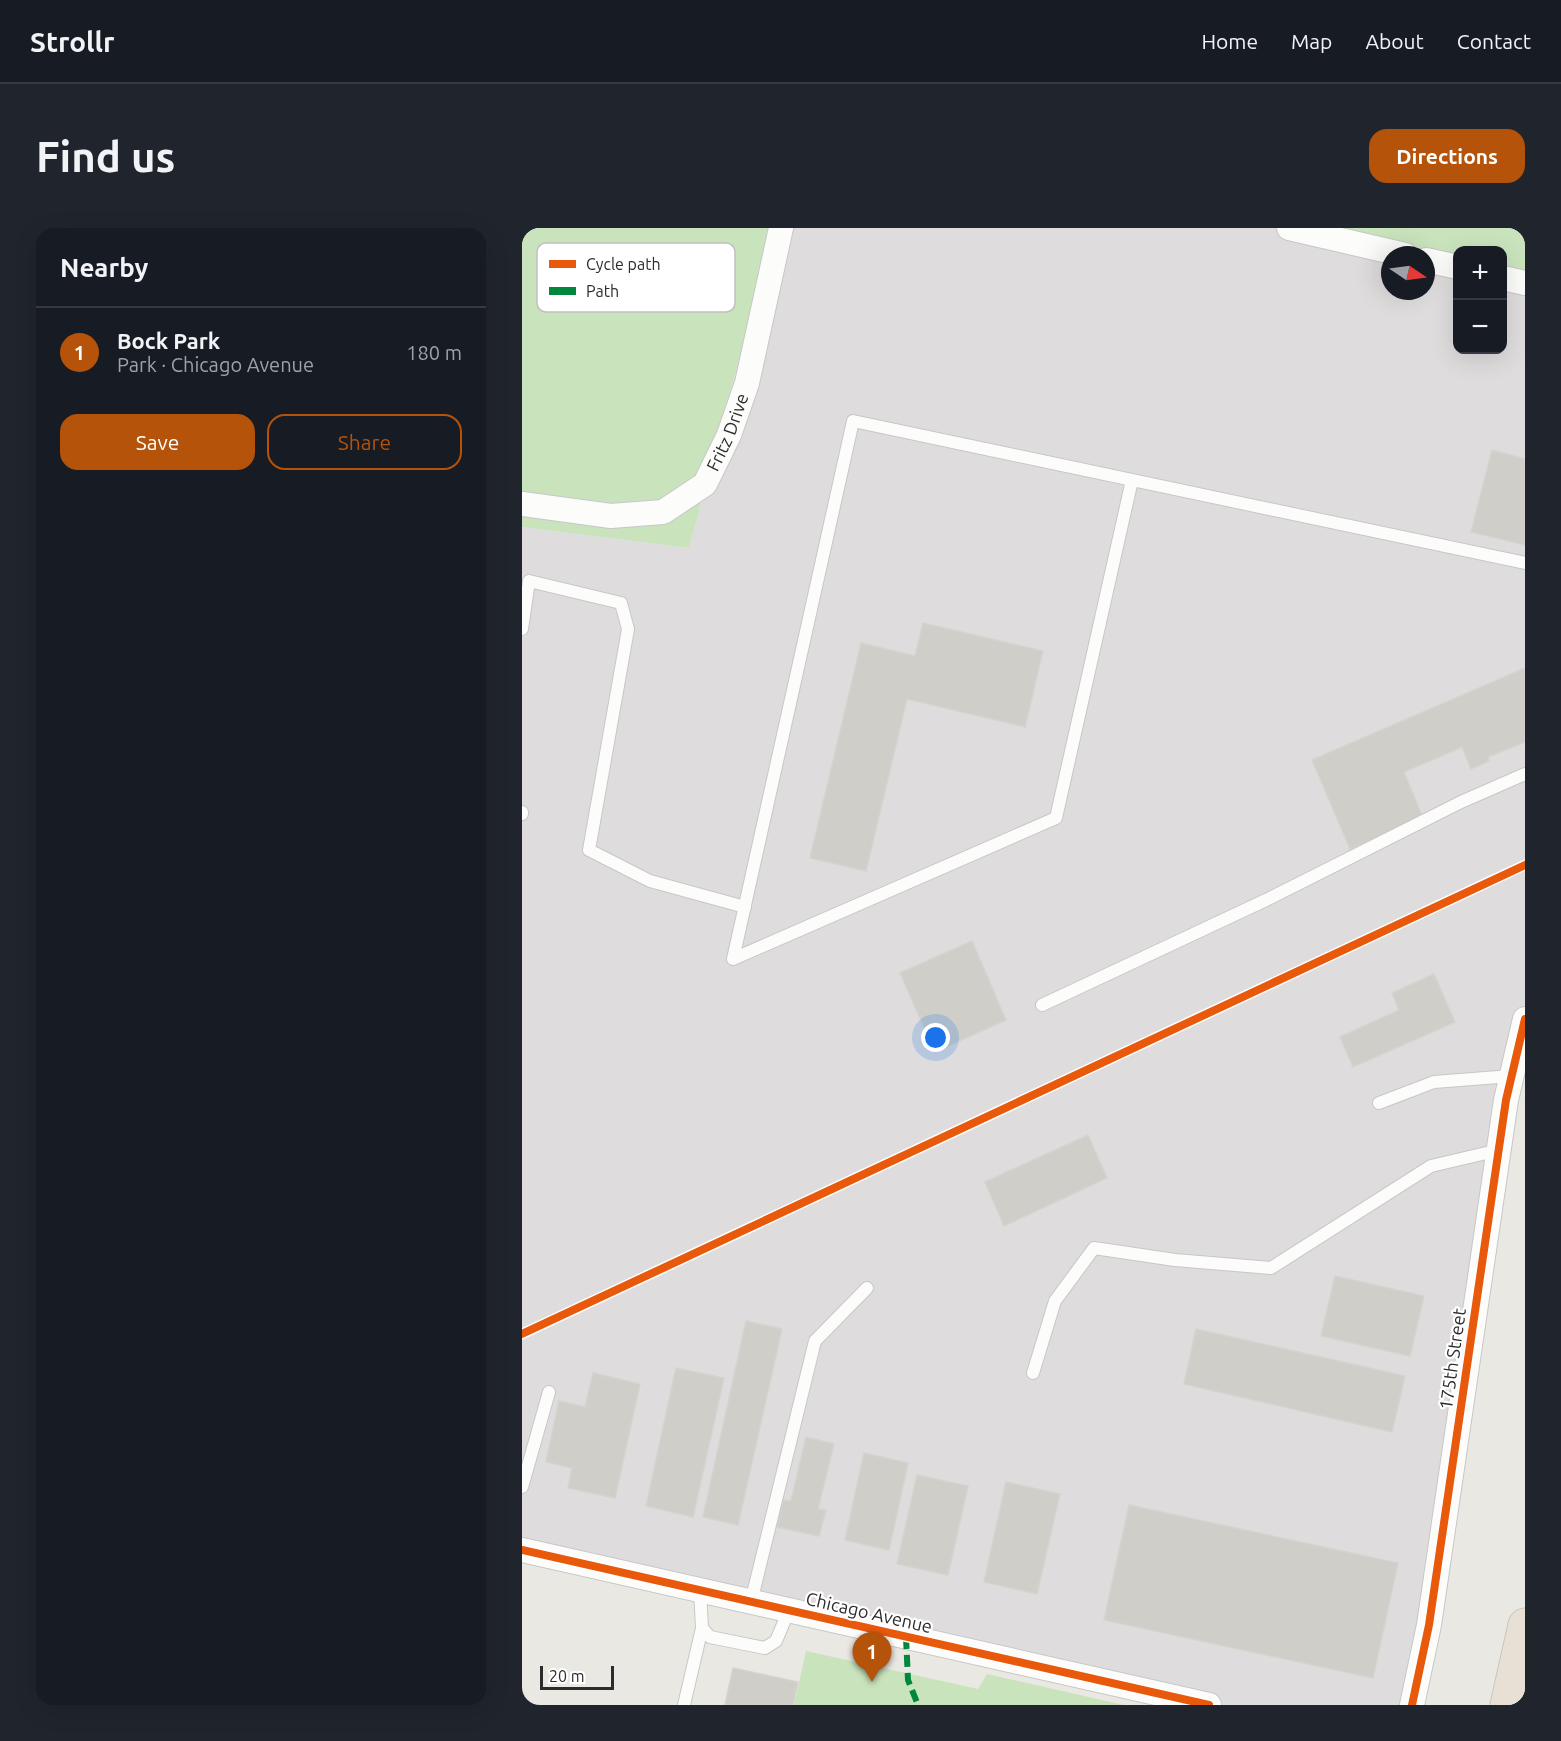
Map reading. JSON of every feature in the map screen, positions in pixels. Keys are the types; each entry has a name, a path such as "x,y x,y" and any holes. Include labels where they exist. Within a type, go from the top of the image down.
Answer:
{"highway":[{"path":"1507,1705 1525,1625"}],"street":[{"name":"Fritz Drive","path":"522,504 611,516 663,512 705,484 729,435 747,383 781,228"},
{"path":"1289,228 1381,249"},
{"path":"1435,262 1453,266"},
{"path":"1507,279 1525,283"},
{"name":"175th Street","path":"1412,1705 1429,1625 1498,1150 1511,1076 1525,1019"},
{"name":"Chicago Avenue","path":"522,1550 1209,1705"}],"lane":[{"path":"1132,480 1056,818 734,959 853,422 1132,480 1525,563"},
{"path":"522,629 529,581 621,603 628,629 589,849 650,881 745,907"},
{"path":"1042,1005 1266,900 1461,802 1525,774"},
{"path":"1378,1103 1434,1082 1511,1076"},
{"path":"1033,1373 1055,1301 1094,1248 1175,1260 1271,1268 1431,1166 1498,1150"},
{"path":"751,1602 815,1341 867,1288"},
{"path":"522,1487 549,1392"},
{"path":"684,1705 702,1628 700,1590"},
{"path":"702,1628 710,1636 765,1648 776,1641 789,1610"}],"shaded area":[{"path":"774,228 1290,228 1381,253 1381,300 1435,300 1435,261 1453,265 1453,354 1507,354 1507,277 1525,281 1525,1023 1410,1705 1209,1705 522,1550 522,527 689,548"}],"green space":[{"path":"522,228 774,228 689,548 522,527"},
{"path":"1289,228 1525,228 1525,282 1507,277 1507,246 1453,246 1453,265 1435,261 1435,246 1381,246 1381,249"},
{"path":"806,1651 978,1689 987,1674 1124,1705 794,1705"}],"building":[{"path":"1492,450 1525,459 1525,545 1471,532"},
{"path":"923,623 1043,651 1025,727 907,699 866,871 810,858 861,643 915,656"},
{"path":"1525,668 1525,742 1488,757 1489,761 1471,769 1462,747 1404,772 1423,818 1350,849 1312,760"},
{"path":"972,941 1006,1020 935,1052 900,973"},
{"path":"1434,974 1455,1022 1353,1067 1340,1037 1399,1010 1392,993"},
{"path":"1088,1135 1107,1178 1004,1226 985,1182"},
{"path":"1335,1276 1424,1296 1410,1356 1321,1336"},
{"path":"746,1321 782,1329 738,1525 703,1517"},
{"path":"1196,1329 1405,1376 1392,1432 1184,1384"},
{"path":"676,1368 724,1378 693,1517 646,1506"},
{"path":"593,1373 640,1384 615,1498 568,1488 572,1468 546,1462 559,1401 585,1407"},
{"path":"806,1437 834,1444 818,1509 826,1510 819,1536 777,1527 783,1500 791,1501"},
{"path":"864,1453 908,1463 889,1550 845,1540"},
{"path":"917,1475 968,1486 948,1575 897,1564"},
{"path":"1006,1482 1060,1494 1037,1594 984,1582"},
{"path":"1129,1505 1398,1563 1373,1678 1104,1620"},
{"path":"733,1668 798,1682 793,1705 725,1705"}],"marked path":[{"path":"906,1637 908,1680 918,1705"}],"cycle path":[{"path":"522,1334 1525,865"},
{"path":"1412,1705 1429,1625 1506,1100 1525,1019"},
{"path":"522,1550 1209,1705"}],"place":[{"name":"Bock Park","path":"872,1682"}]}
